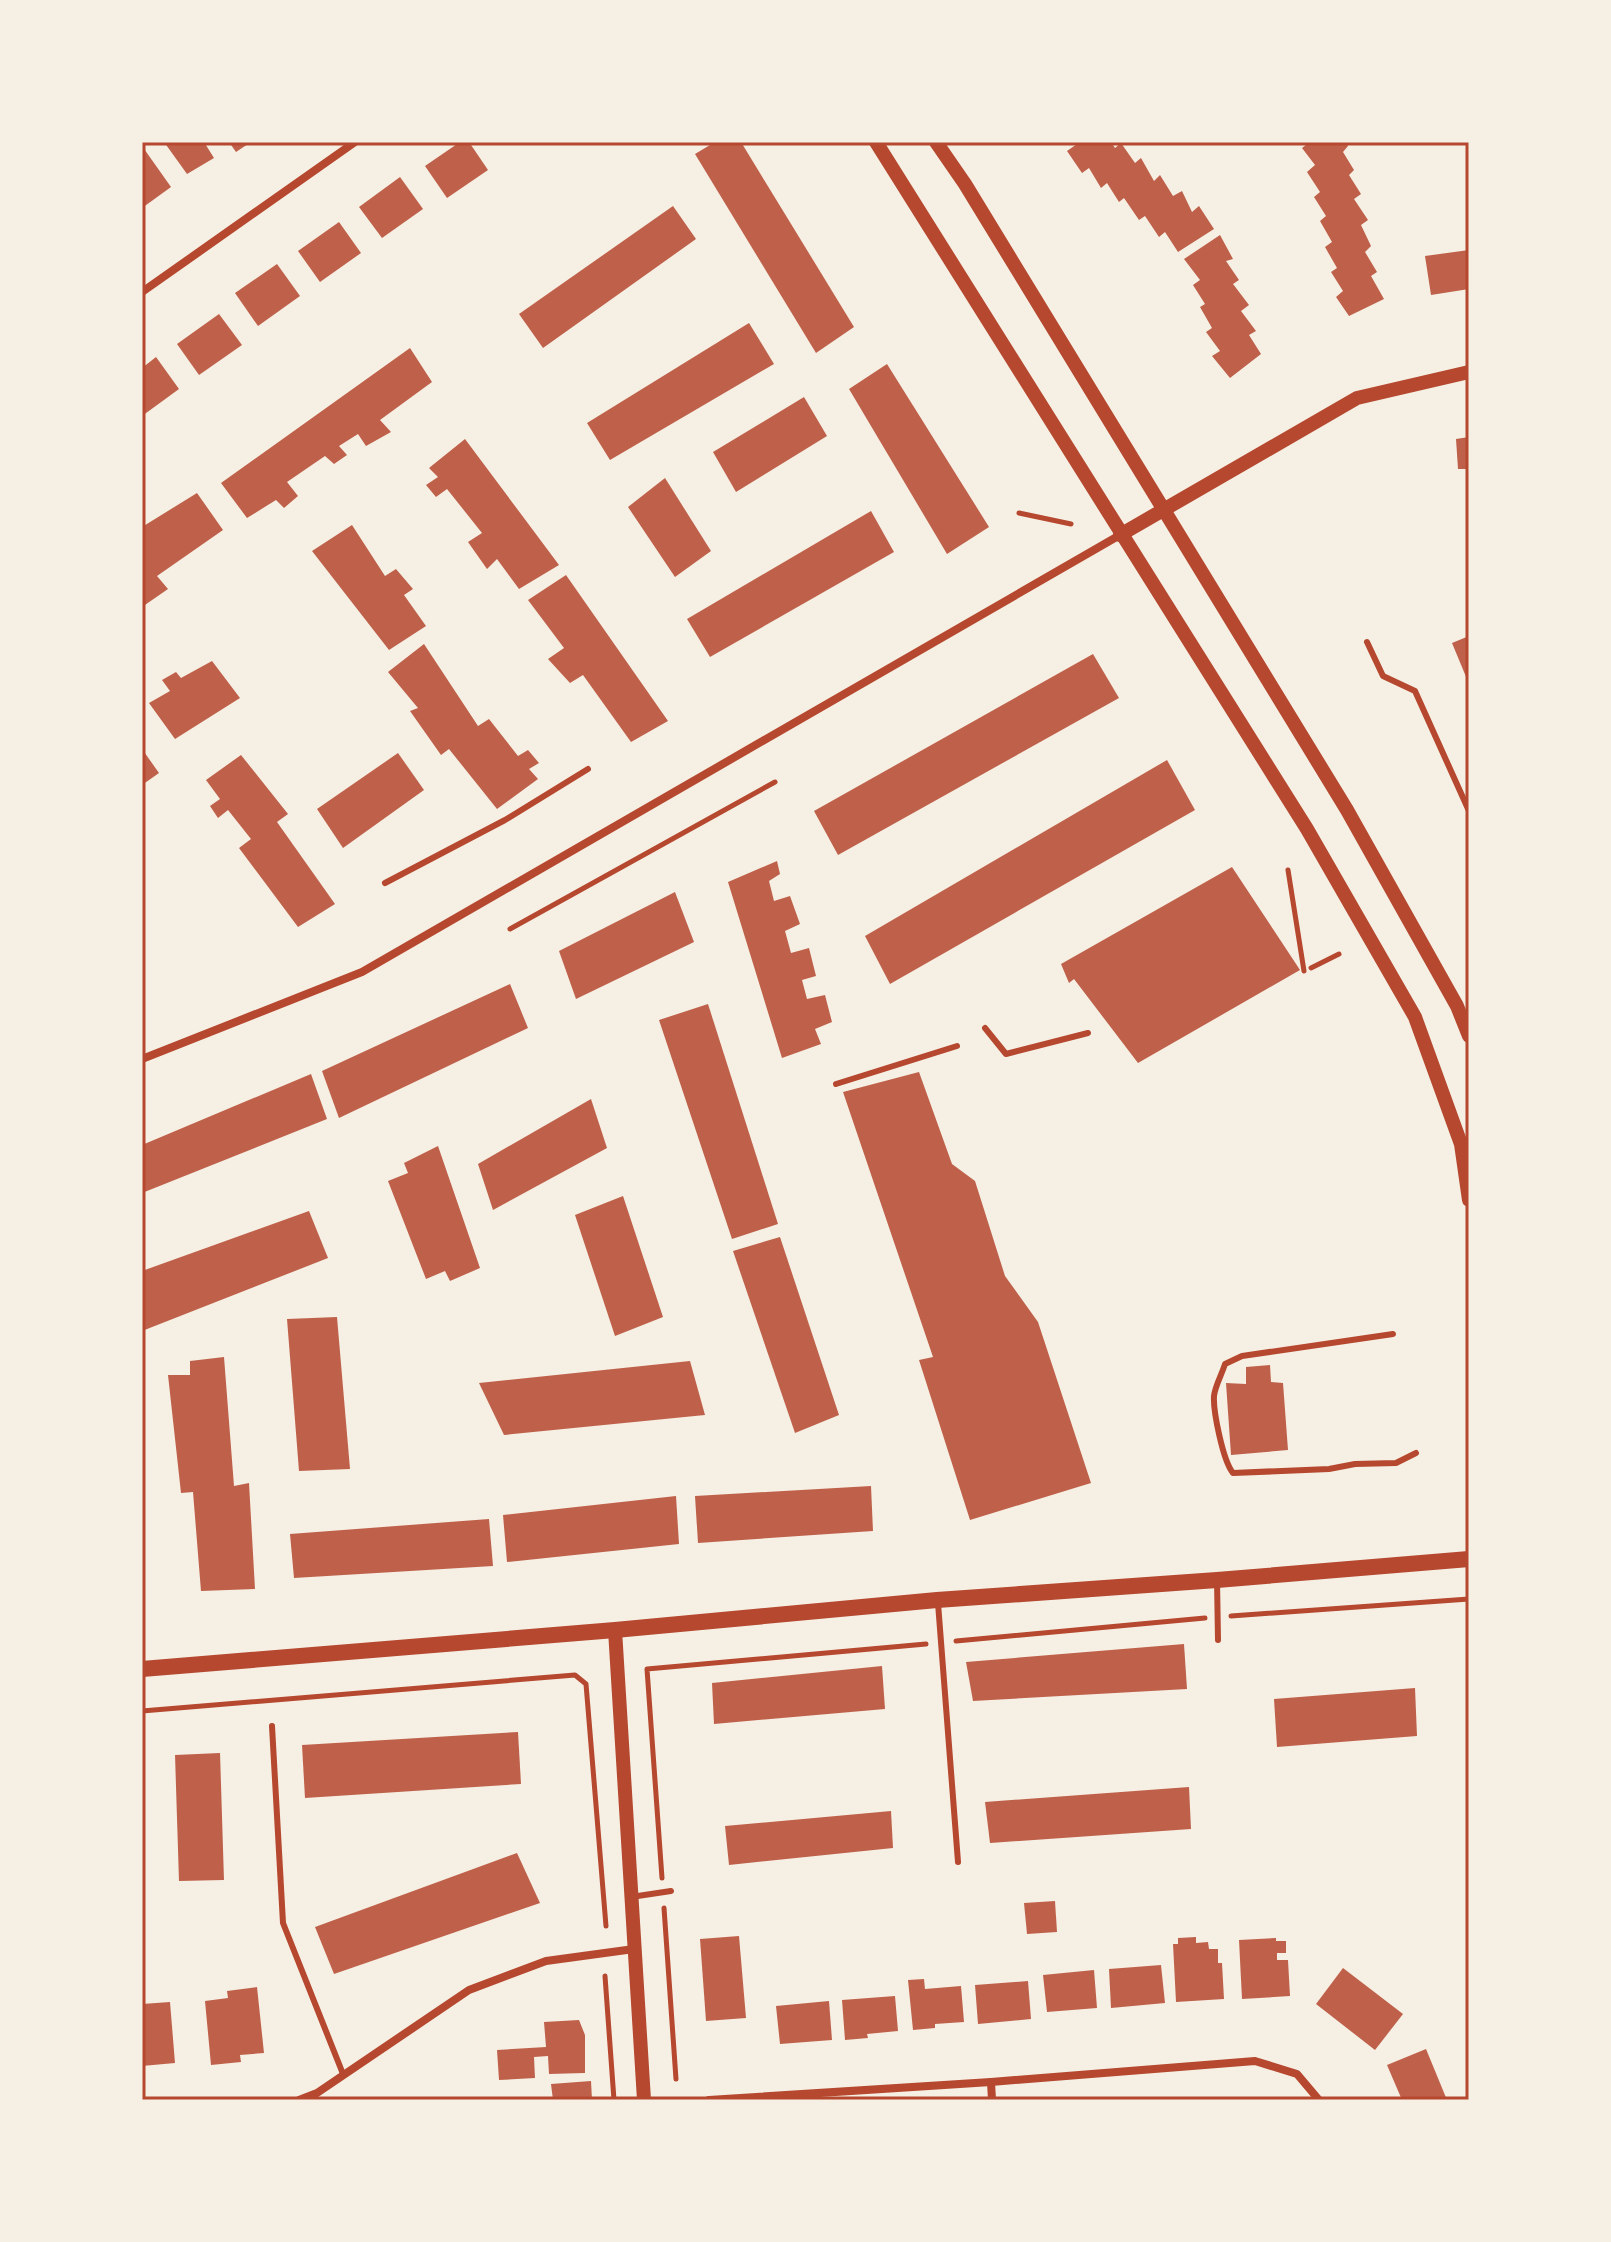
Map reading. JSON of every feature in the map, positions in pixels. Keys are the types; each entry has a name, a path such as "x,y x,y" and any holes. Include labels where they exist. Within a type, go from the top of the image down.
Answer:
{"main road":[{"path":"142,1669 937,1600 1469,1559"}],"street":[{"path":"142,292 355,142"},
{"path":"876,142 1307,829 1415,1017 1465,1143 1469,1200"},
{"path":"936,142 965,184 1347,810 1457,1006 1469,1036"},
{"path":"142,1059 362,972 1357,398 1469,372"},
{"path":"615,1630 644,2100"},
{"path":"299,2100 317,2093 469,1990 546,1961 634,1949"},
{"path":"709,2100 1255,2061 1297,2074 1319,2100"},
{"path":"991,2082 992,2100"}],"lane":[{"path":"1367,642 1383,676 1415,691 1469,811"},
{"path":"385,883 505,820 588,769"},
{"path":"985,1028 1006,1054 1088,1033"},
{"path":"836,1084 957,1046"},
{"path":"1393,1334 1242,1356 1225,1364 1214,1396 1221,1448 1233,1473 1396,1463 1416,1453"},
{"path":"1217,1580 1218,1640"},
{"path":"937,1600 958,1862"},
{"path":"272,1726 283,1923 343,2074"},
{"path":"631,1897 667,1891"}],"path":[{"path":"1019,513 1071,524"},
{"path":"510,929 775,782"},
{"path":"1288,870 1304,971"},
{"path":"1311,968 1339,954"},
{"path":"676,2079 667,1891 647,1669 1218,1617 1469,1599"},
{"path":"142,1711 575,1675 586,1684 606,1926"},
{"path":"605,1976 614,2100"}],"building":[{"path":"164,142 204,142 214,158 187,174"},
{"path":"229,142 251,142 236,152"},
{"path":"460,142 469,142 488,170 447,198 425,166"},
{"path":"715,142 741,142 854,327 816,353 695,154"},
{"path":"1080,142 1111,142 1115,148 1121,143 1135,163 1141,158 1154,181 1160,175 1173,196 1182,191 1192,212 1199,206 1214,229 1178,252 1165,232 1159,237 1145,216 1139,220 1124,198 1119,202 1107,183 1101,188 1089,168 1082,173 1067,151"},
{"path":"1310,142 1346,142 1348,146 1343,152 1354,170 1349,175 1361,194 1354,199 1368,220 1361,225 1371,246 1365,252 1377,272 1371,276 1384,299 1349,316 1336,297 1343,291 1331,272 1337,268 1325,247 1332,242 1320,221 1326,216 1314,197 1320,192 1307,172 1315,165 1302,148"},
{"path":"142,146 171,187 142,208"},
{"path":"400,177 423,209 382,238 359,207"},
{"path":"673,206 696,239 543,348 519,314"},
{"path":"339,222 361,253 320,282 298,251"},
{"path":"1220,235 1233,259 1226,261 1239,280 1233,284 1249,305 1241,311 1256,331 1249,335 1261,354 1230,378 1212,356 1220,351 1206,332 1212,328 1200,307 1205,304 1193,285 1200,280 1184,259"},
{"path":"1469,250 1469,289 1431,295 1425,256"},
{"path":"277,264 300,296 258,326 235,293"},
{"path":"219,314 242,345 199,375 177,344"},
{"path":"749,323 774,364 610,460 587,423"},
{"path":"410,348 432,382 380,420 391,432 366,446 358,434 339,446 347,455 334,464 325,456 287,482 298,496 284,508 276,500 247,518 221,483"},
{"path":"156,357 179,389 142,416 142,368"},
{"path":"887,364 989,527 947,554 849,389"},
{"path":"804,397 827,436 736,492 713,452"},
{"path":"1469,437 1469,469 1458,469 1456,439"},
{"path":"465,439 559,565 519,589 497,559 487,569 468,542 482,533 447,489 436,497 426,485 438,477 429,468"},
{"path":"665,478 711,551 675,577 628,507"},
{"path":"197,493 223,530 157,576 168,589 142,607 142,527"},
{"path":"871,511 894,552 710,657 687,619"},
{"path":"352,525 385,576 396,569 413,589 404,595 426,626 389,650 312,551"},
{"path":"566,575 668,721 631,742 583,675 570,683 548,659 564,648 528,600"},
{"path":"1469,636 1469,684 1452,643"},
{"path":"424,644 478,726 489,719 518,756 528,750 539,763 529,769 538,779 497,809 449,749 441,755 410,711 418,708 388,672"},
{"path":"1093,654 1119,698 838,855 814,811"},
{"path":"212,661 240,698 175,739 149,703 170,691 162,680 176,672 181,678"},
{"path":"142,749 159,773 142,785"},
{"path":"398,753 424,790 343,848 317,809"},
{"path":"241,755 288,814 277,822 335,904 298,927 239,848 251,839 228,810 218,818 210,806 220,799 206,780"},
{"path":"1167,760 1195,810 890,984 865,936"},
{"path":"777,861 780,874 769,881 774,901 790,896 800,924 785,931 791,953 809,948 816,976 802,980 807,999 825,995 832,1022 815,1029 821,1044 782,1058 728,882"},
{"path":"1232,867 1300,970 1138,1063 1074,979 1069,983 1061,964"},
{"path":"675,892 694,942 576,999 559,951"},
{"path":"510,984 528,1028 339,1118 322,1071"},
{"path":"708,1004 778,1224 732,1239 659,1020"},
{"path":"919,1072 952,1164 975,1181 1005,1276 1038,1322 1091,1483 970,1520 919,1360 933,1357 843,1092"},
{"path":"311,1074 327,1119 142,1193 142,1145"},
{"path":"591,1099 607,1148 493,1210 478,1164"},
{"path":"438,1146 480,1268 450,1281 445,1271 426,1279 388,1181 408,1173 404,1163"},
{"path":"623,1196 663,1317 615,1336 575,1215"},
{"path":"309,1211 328,1258 142,1331 142,1271"},
{"path":"780,1237 839,1415 795,1433 733,1251"},
{"path":"337,1317 350,1469 299,1471 287,1319"},
{"path":"224,1357 234,1486 249,1483 255,1589 201,1591 193,1492 181,1493 168,1375 190,1375 190,1361"},
{"path":"690,1361 705,1415 504,1435 479,1383"},
{"path":"1270,1365 1271,1382 1283,1383 1288,1450 1231,1455 1226,1383 1246,1384 1246,1367"},
{"path":"871,1486 873,1531 698,1543 695,1496"},
{"path":"676,1496 679,1544 507,1562 503,1515"},
{"path":"489,1519 493,1566 294,1578 290,1534"},
{"path":"1184,1644 1187,1689 973,1701 966,1662"},
{"path":"882,1666 885,1709 714,1724 712,1683"},
{"path":"1415,1688 1417,1736 1277,1747 1274,1699"},
{"path":"518,1732 521,1784 305,1798 302,1745"},
{"path":"220,1753 224,1880 179,1881 175,1755"},
{"path":"1189,1787 1191,1829 990,1843 985,1802"},
{"path":"891,1811 893,1848 729,1865 725,1826"},
{"path":"517,1853 540,1903 334,1974 315,1927"},
{"path":"1055,1901 1057,1932 1027,1934 1024,1903"},
{"path":"739,1936 746,2018 706,2021 700,1939"},
{"path":"1196,1937 1196,1943 1208,1942 1209,1949 1218,1949 1224,1999 1176,2002 1173,1944 1178,1944 1178,1938"},
{"path":"1276,1938 1276,1941 1286,1941 1286,1953 1277,1953 1277,1960 1288,1960 1290,1996 1242,1999 1239,1940"},
{"path":"1161,1965 1165,2003 1111,2008 1109,1969"},
{"path":"1343,1968 1403,2014 1375,2050 1316,2004"},
{"path":"1094,1970 1097,2008 1047,2012 1043,1975"},
{"path":"924,1979 925,1989 961,1986 964,2022 935,2024 935,2028 913,2030 908,1980"},
{"path":"1028,1981 1031,2019 978,2024 975,1985"},
{"path":"257,1987 264,2053 240,2055 241,2062 211,2065 205,2001 228,1998 227,1991"},
{"path":"895,1996 898,2031 845,2040 842,2000"},
{"path":"829,2001 832,2040 780,2044 776,2006"},
{"path":"170,2002 175,2063 142,2066 142,2004"},
{"path":"579,2020 585,2035 585,2073 549,2074 548,2056 534,2057 535,2078 499,2080 497,2050 546,2047 544,2022"},
{"path":"1426,2049 1447,2100 1402,2100 1387,2065"},
{"path":"591,2081 592,2100 553,2100 551,2084"}]}
